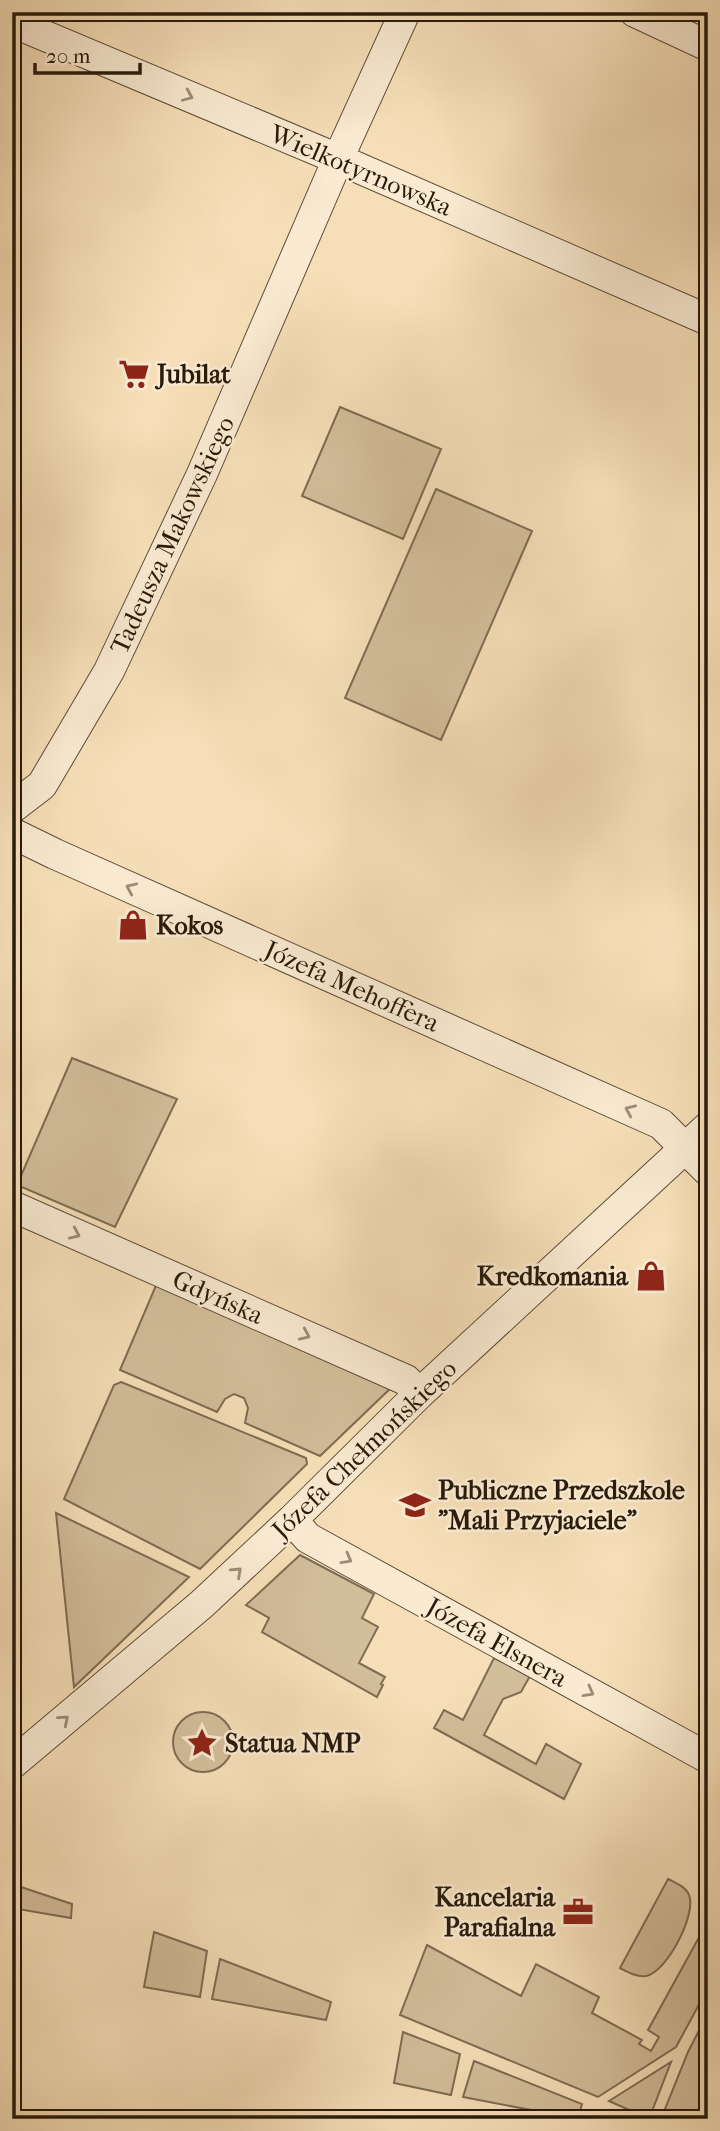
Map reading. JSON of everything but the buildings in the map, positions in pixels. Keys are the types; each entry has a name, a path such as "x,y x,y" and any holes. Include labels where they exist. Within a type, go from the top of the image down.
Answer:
{"street":[{"name":"Tadeusza Makowskiego","path":"12,808 42,785 110,671 202,474 338,159 405,12"},
{"path":"635,12 708,46"},
{"name":"Wielkotyrnowska","path":"12,22 338,159 708,320"},
{"name":"Józefa Mehoffera","path":"12,833 661,1124 708,1171"},
{"name":"Józefa Chełmońskiego","path":"12,1764 202,1604 292,1520 419,1394 708,1127"},
{"name":"Gdyńska","path":"12,1206 406,1380 419,1394"},
{"name":"Józefa Elsnera","path":"292,1520 309,1538 708,1758"}],"shaded area":[{"path":"340,407 441,449 403,539 302,496"},
{"path":"436,489 532,531 441,740 345,698"},
{"path":"72,1058 177,1099 115,1227 17,1185"},
{"path":"157,1283 395,1384 320,1456 245,1423 248,1408 244,1398 234,1394 225,1399 217,1412 120,1370"},
{"path":"121,1382 306,1458 307,1464 200,1569 64,1499 114,1385"},
{"path":"56,1513 189,1577 74,1687"},
{"path":"300,1555 374,1594 362,1618 378,1627 359,1663 385,1677 377,1697 262,1632 269,1618 246,1605"},
{"path":"494,1658 530,1676 521,1692 503,1699 484,1735 536,1764 546,1744 581,1764 564,1799 434,1728 444,1710 463,1720"},
{"path":"203,1712 224,1721 233,1742 224,1763 203,1772 182,1763 173,1742 182,1721"},
{"path":"668,1879 688,1892 689,1915 678,1941 663,1964 646,1976 632,1974 620,1968"},
{"path":"12,1884 72,1904 71,1918 12,1908"},
{"path":"708,1921 708,1988 676,2047 598,2097 400,2015 427,1945 521,1996 536,1964 599,1997 592,2013 642,2040 639,2044 651,2051 659,2037 648,2030"},
{"path":"154,1932 207,1951 200,1997 144,1987"},
{"path":"220,1959 331,2002 326,2020 212,1999"},
{"path":"708,2013 708,2119 661,2119 688,2052"},
{"path":"403,2032 460,2054 451,2095 394,2083"},
{"path":"474,2061 582,2104 578,2119 463,2097"},
{"path":"671,2062 649,2119 609,2101"}],"place":[{"name":"Jubilat","path":"134,374"},
{"name":"Kokos","path":"133,925"},
{"name":"Kredkomania","path":"651,1276"},
{"name":"Publiczne Przedszkole \"Mali Przyjaciele\"","path":"415,1505"},
{"name":"Statua NMP","path":"202,1743"},
{"name":"Kancelaria Parafialna","path":"578,1912"}]}
